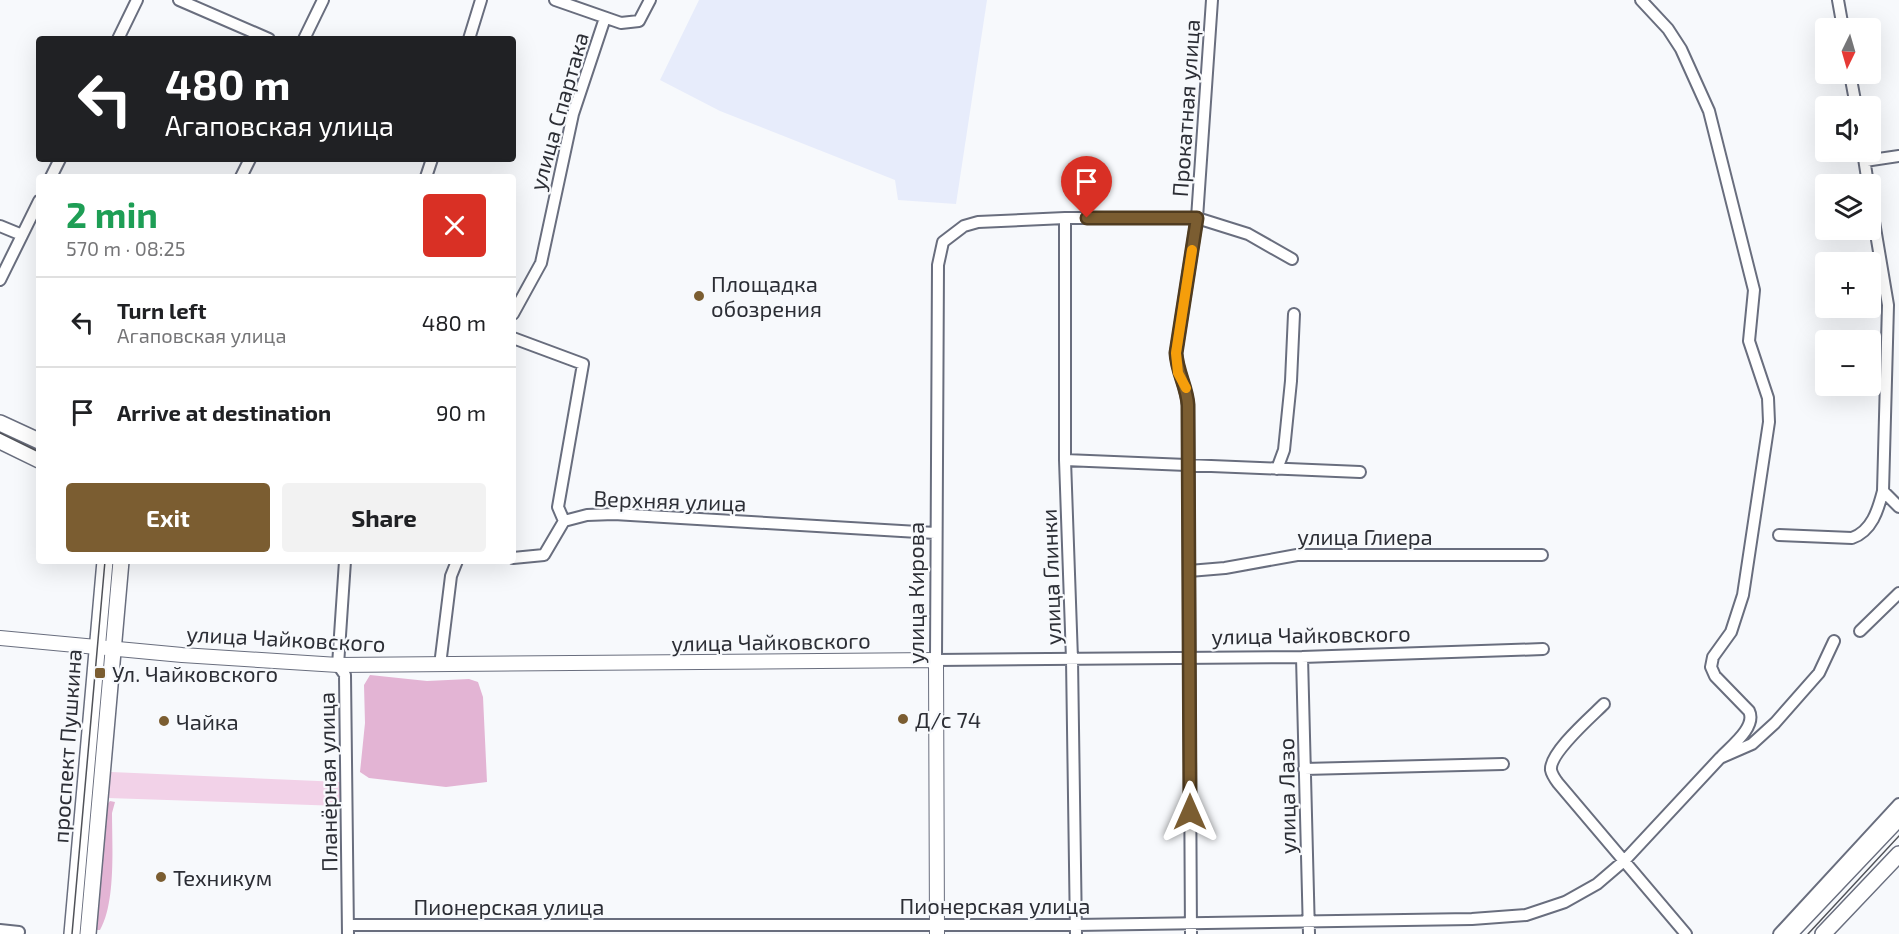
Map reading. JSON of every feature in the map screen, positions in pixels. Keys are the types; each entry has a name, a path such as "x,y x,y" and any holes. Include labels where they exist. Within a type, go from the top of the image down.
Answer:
{"main road":[{"path":"0,423 36,440"},
{"path":"0,441 36,459"},
{"name":"проспект Пушкина","path":"72,934 88,775 96,646 105,564"},
{"name":"проспект Пушкина","path":"88,934 121,564"},
{"name":"улица Чайковского","path":"0,638 338,665 936,660"},
{"name":"улица Кирова","path":"936,660 937,929"},
{"path":"1789,934 1899,818"},
{"path":"1823,934 1899,854"}],"street":[{"path":"119,36 137,0"},
{"path":"179,0 262,36"},
{"path":"305,36 323,0"},
{"path":"470,36 481,0"},
{"path":"555,0 621,23 634,23 644,16 649,3"},
{"name":"Прокатная улица","path":"1191,928 1188,396 1178,373 1176,353 1197,218 1212,0"},
{"name":"Пионерская улица","path":"348,929 1076,930 1472,919 1526,915 1565,902 1597,884 1625,860 1720,758 1748,726 1752,718 1749,711 1715,676 1711,667 1713,657 1731,632 1743,595 1770,410 1749,341 1754,290 1709,111 1681,49 1668,29 1641,0"},
{"path":"1838,0 1841,18"},
{"name":"улица Спартака","path":"516,309 541,263 573,114 605,18"},
{"path":"1881,156 1899,156"},
{"path":"0,280 36,207"},
{"path":"1065,218 1197,218 1248,234 1292,259"},
{"name":"улица Кирова","path":"936,660 935,533 939,253 943,242 952,233 972,223 1065,218"},
{"name":"улица Глинки","path":"1065,218 1065,460 1072,659 1076,930"},
{"path":"0,226 22,235"},
{"path":"1779,535 1844,539 1859,535 1869,526 1878,511 1883,491 1893,305 1879,240"},
{"path":"1277,469 1284,450 1291,381 1293,314"},
{"name":"Верхняя улица","path":"516,339 583,364 558,507 564,521 587,515 614,514 935,533"},
{"path":"1065,460 1360,472"},
{"path":"1883,491 1899,507"},
{"path":"516,558 544,555 564,521"},
{"name":"улица Глиера","path":"1189,571 1224,568 1297,555 1542,555"},
{"name":"Планёрная улица","path":"345,564 338,665 345,675 348,929"},
{"path":"440,665 451,576 456,564"},
{"path":"1860,632 1899,593"},
{"path":"1720,758 1752,744 1775,723 1820,673 1834,641"},
{"name":"улица Чайковского","path":"936,660 1302,657 1544,649"},
{"name":"улица Лазо","path":"1302,657 1309,934"},
{"path":"1604,704 1553,761 1551,771 1558,783 1686,934"},
{"path":"1304,769 1503,764"},
{"path":"1779,934 1899,804"},
{"path":"0,930 19,932"}],"shaded area":[{"path":"699,0 987,0 956,204 898,200 895,180 720,111 660,80"},
{"path":"370,675 427,681 469,679 478,682 483,697 487,782 446,787 369,778 360,772 365,723 364,685"},
{"path":"111,772 341,782 340,806 108,798"},
{"path":"110,801 115,802 112,813 111,889 105,918 100,930 95,930 106,806"}],"tram line":[{"path":"0,433 36,451"},
{"path":"72,934 105,564"},
{"path":"1808,934 1899,836"}],"slow traffic":[{"path":"1186,388 1178,373 1176,353 1192,250"}],"place":[{"name":"Площадка обозрения","path":"699,296"},
{"name":"Ул. Чайковского","path":"100,673"},
{"name":"Д/с 74","path":"903,719"},
{"name":"Чайка","path":"164,721"},
{"name":"Техникум","path":"161,877"}],"route":[{"path":"1087,218 1197,218 1176,353 1178,373 1187,390 1188,405 1190,812"}]}
